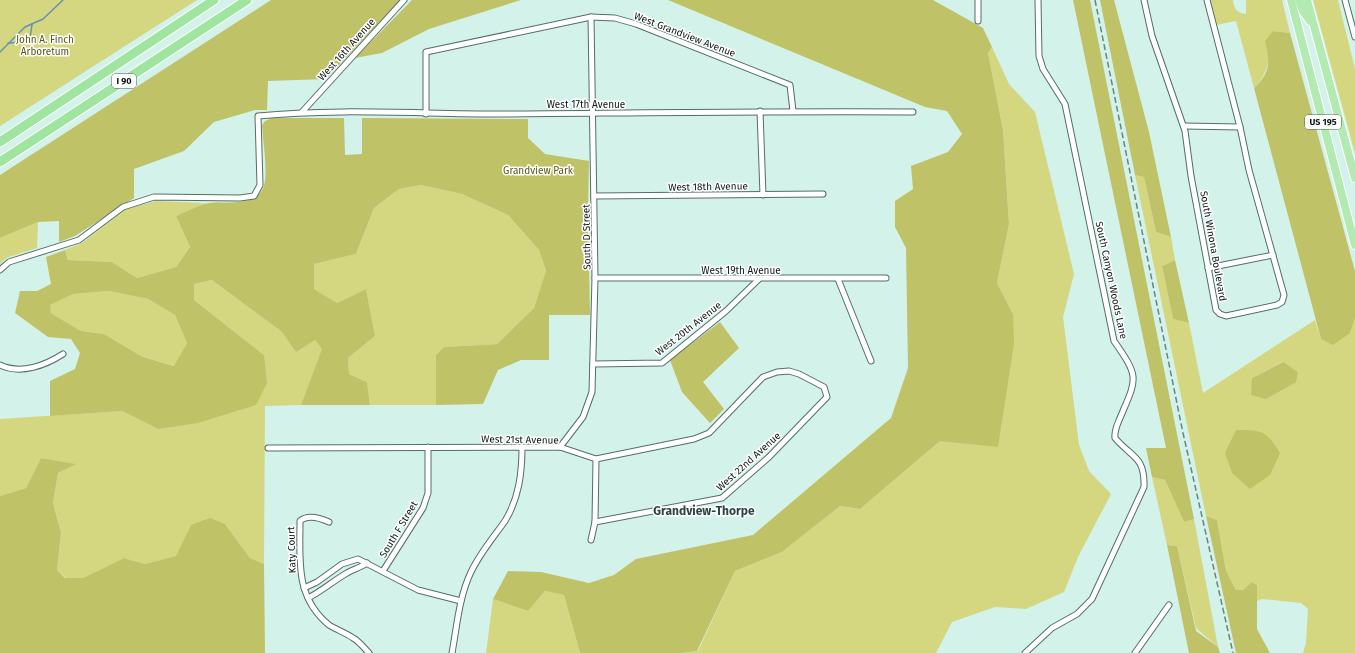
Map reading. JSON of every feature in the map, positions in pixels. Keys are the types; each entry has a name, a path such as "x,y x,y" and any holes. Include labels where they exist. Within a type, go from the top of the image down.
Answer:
{"highway":[{"name":"I 90","path":"0,142 214,0"},
{"name":"I 90","path":"0,162 247,0"},
{"path":"1285,0 1290,16 1298,29"},
{"name":"US 195","path":"1291,0 1355,245"},
{"path":"1299,0 1303,11 1314,27"},
{"name":"US 195","path":"1306,0 1355,178"}],"street":[{"name":"West 16th Avenue","path":"302,112 404,0"},
{"path":"978,0 978,21"},
{"name":"South Canyon Woods Lane","path":"1025,653 1052,628 1077,614 1092,599 1144,487 1143,468 1134,455 1115,438 1115,428 1133,384 1134,376 1130,364 1114,341 1066,104 1043,69 1039,57 1038,0"},
{"name":"South Winona Boulevard","path":"1144,0 1152,36 1184,126 1216,310 1222,316 1277,305 1282,302 1284,295 1249,170 1240,127 1207,0"},
{"path":"1345,0 1355,37"},
{"name":"West Grandview Avenue","path":"426,114 426,52 591,17 615,18 636,24 790,85 793,111"},
{"name":"South D Street","path":"560,447 583,417 592,392 595,278 591,17"},
{"name":"West 17th Avenue","path":"0,270 10,262 80,240 123,208 154,197 240,198 254,196 260,185 258,116 302,112 426,114 760,111 914,112"},
{"path":"760,111 763,195"},
{"path":"1184,126 1240,127"},
{"name":"West 18th Avenue","path":"594,196 823,194"},
{"path":"1208,268 1273,255"},
{"name":"West 19th Avenue","path":"595,278 886,278"},
{"name":"West 20th Avenue","path":"593,364 662,363 726,312 759,279"},
{"path":"838,279 871,361"},
{"path":"0,365 16,368 33,368 47,364 63,354"},
{"name":"West 22nd Avenue","path":"596,460 694,439 709,433 764,377 778,372 789,371 799,374 824,387 827,397 769,457 722,498 596,522"},
{"name":"South F Street","path":"383,571 423,508 428,493 428,447"},
{"path":"452,653 461,601 470,574 483,550 505,520 514,503 521,476 522,447"},
{"name":"West 21st Avenue","path":"268,448 560,447 596,460"},
{"path":"591,540 596,522 596,460"},
{"name":"Katy Court","path":"329,522 315,517 307,517 300,521 300,572 304,588 319,616 332,626 355,639 369,653"},
{"path":"304,588 317,582 348,561 358,559 418,590 461,601"},
{"path":"308,598 329,587 345,574 359,569 367,563"},
{"path":"1136,653 1169,605"}],"green space":[{"name":"John A. Finch Arboretum","path":"0,0 197,0 0,126"},
{"path":"271,0 400,0 326,79 268,81 267,110 255,110 214,122 184,151 134,169 134,198 75,236 59,242 59,221 38,222 0,238 0,175"},
{"path":"412,0 521,0 429,29 382,53 355,58"},
{"path":"668,0 933,0 983,28 992,47 988,53 1003,130 1009,224 997,283 1013,314 1014,344 998,447 940,441 860,509 840,506 782,552 735,571 697,651 682,653 580,653 564,595 545,591 528,611 493,599 508,571 541,572 589,583 614,575 636,559 753,535 891,418 908,368 906,248 895,227 895,201 913,189 911,166 948,152 962,134 947,111 925,107"},
{"path":"1073,0 1090,0 1194,519 1184,522 1165,480 1152,477 1146,448 1166,448"},
{"path":"1100,0 1114,0 1149,132 1171,237 1156,232 1144,177 1135,175"},
{"path":"1210,0 1233,0 1236,10 1240,13 1246,14 1246,0 1282,0 1290,33 1273,31 1270,54 1266,69 1263,76 1254,88 1236,21 1216,25"},
{"path":"1313,0 1338,0 1355,69 1355,153"},
{"path":"1273,31 1290,33 1355,271 1355,318 1350,333 1333,345 1321,339 1254,88 1264,77 1268,66 1268,55 1265,41"},
{"path":"992,47 1009,84 1035,112 1074,274 1063,317 1079,445 1089,471 1111,494 1078,557 1064,592 1026,609 995,607 952,622 936,653 682,653 698,651 735,571 782,552 840,506 860,509 940,441 1013,314 997,283 1009,224 1003,130 988,53"},
{"name":"Grandview Park","path":"272,118 344,118 345,155 362,154 362,118 528,119 528,138 545,154 589,161 588,210 590,315 549,315 549,360 521,360 498,370 483,404 436,405 436,355 444,347 497,344 534,308 546,271 539,250 508,215 462,194 421,185 399,189 374,208 356,254 314,264 314,289 337,303 366,289 375,336 348,358 349,374 367,382 370,405 301,405 322,349 315,340 296,352 282,332 212,280 194,284 194,300 264,355 267,383 256,405 198,423 158,429 122,411 50,416 50,381 75,369 80,353 71,339 48,337 15,313 20,291 37,291 51,284 46,257 65,250 68,260 112,262 137,278 176,267 190,247 176,216 204,204 249,200 256,197 262,190 265,181 265,161 262,125 265,121","holes":["109,291 148,299 175,315 187,343 174,366 143,357 104,334 81,331 51,313 50,305 73,294"]},
{"path":"1135,175 1144,177 1156,232 1171,237 1175,260 1162,266 1173,319 1189,323 1203,393 1315,320 1321,339 1350,333 1355,318 1355,653 1303,653 1306,643 1308,609 1301,603 1262,599 1257,601 1257,585 1252,582 1243,590 1236,590 1226,571 1217,520 1206,516","holes":["1282,362 1298,372 1252,378"]},
{"path":"421,185 462,194 508,215 539,250 546,272 534,308 497,344 444,347 436,355 436,405 370,405 367,382 349,374 348,358 375,336 366,289 337,303 314,289 313,264 356,254 374,208 399,189"},
{"path":"156,201 205,203 176,216 190,247 176,267 137,278 112,262 68,260 65,250 82,243 126,209"},
{"path":"38,222 37,248 6,258 0,264 0,238"},
{"path":"1175,260 1189,323 1173,319 1162,266"},
{"path":"212,280 282,332 296,351 315,340 323,349 301,405 265,406 264,564 250,558 225,524 191,525 177,556 145,564 124,558 83,578 66,578 57,570 61,533 53,503 58,473 75,464 41,458 26,488 0,496 0,419 122,411 158,429 264,355 194,300 194,284"},
{"path":"109,291 148,299 175,315 187,343 175,366 143,357 104,334 81,331 51,313 49,305 73,294"},
{"path":"720,322 739,348 703,382 724,409 710,423 682,392 670,360"},
{"path":"1283,362 1298,372 1296,382 1266,399 1251,395 1252,378"},
{"path":"1236,430 1252,430 1262,433 1271,440 1280,453 1270,475 1250,489 1232,473 1225,453"},
{"path":"41,458 76,464 58,473 53,503 61,533 57,570 65,578 83,578 124,558 145,564 176,556 191,525 210,518 225,524 250,558 264,564 265,653 0,653 0,496 26,488"},
{"path":"1152,477 1165,480 1184,522 1194,519 1218,647 1196,628 1177,546 1167,545"},
{"path":"1206,516 1217,520 1226,571 1236,590 1243,590 1252,582 1257,585 1257,629 1270,653 1236,653"},
{"path":"1167,545 1177,546 1196,631 1218,647 1220,653 1189,653"},
{"path":"545,591 564,595 580,653 486,653 493,599 528,611"}],"waterway":[{"path":"0,52 25,27 43,19 63,0"},
{"path":"8,43 25,42 30,39 32,24"}],"railway":[{"path":"1095,0 1183,433 1233,653"}],"district":[{"name":"Grandview-Thorpe","path":"704,511"}]}
